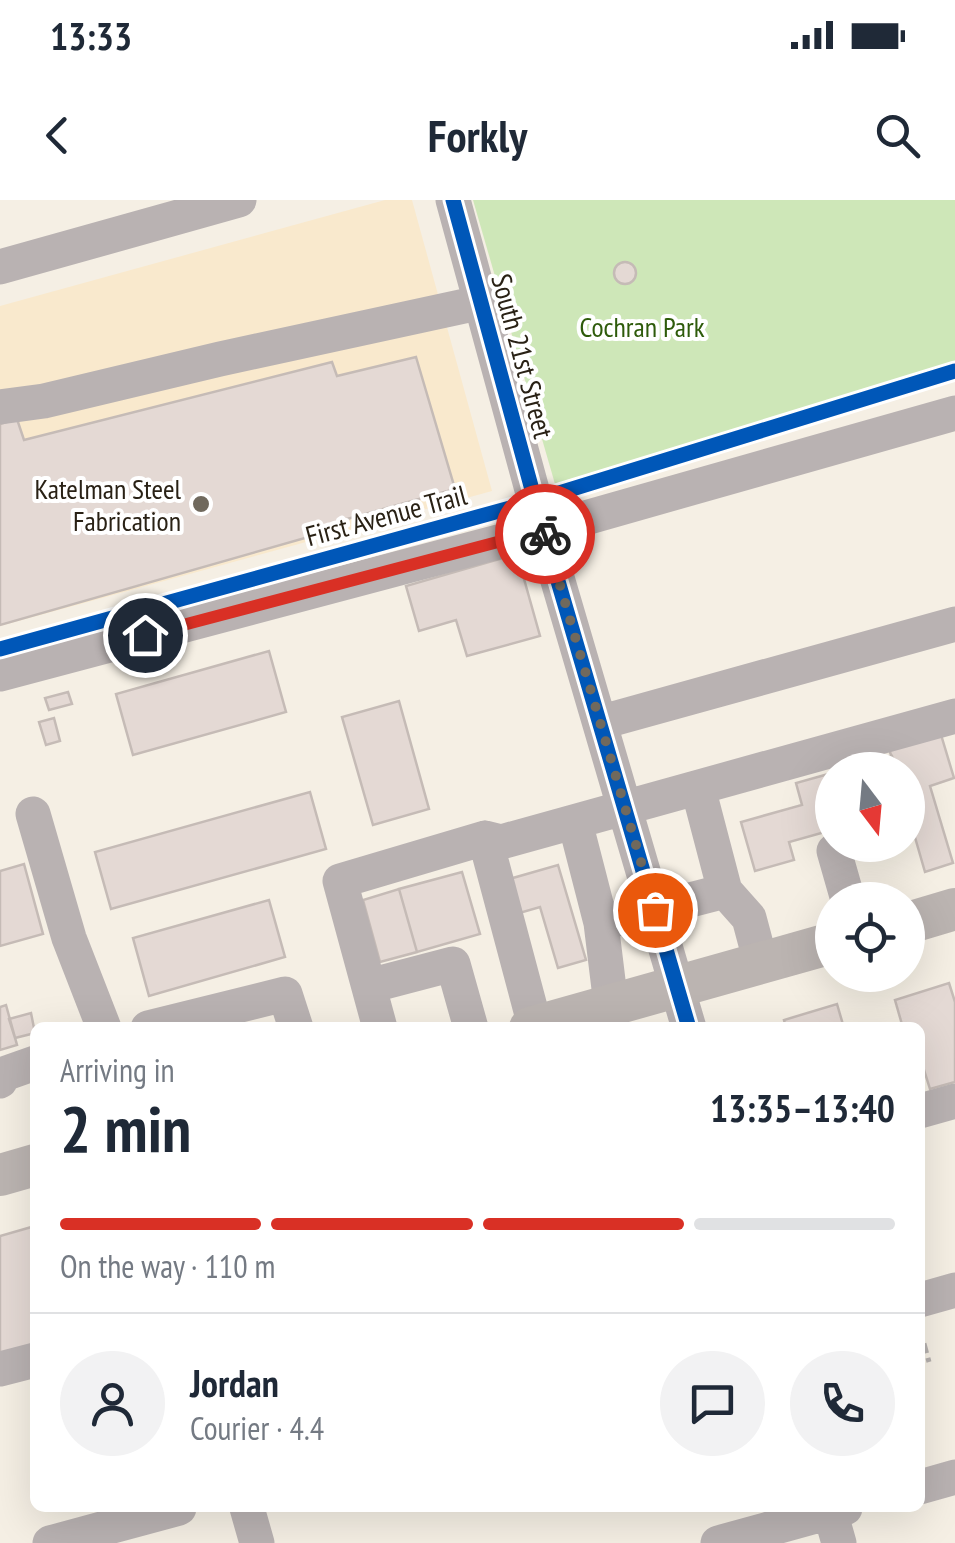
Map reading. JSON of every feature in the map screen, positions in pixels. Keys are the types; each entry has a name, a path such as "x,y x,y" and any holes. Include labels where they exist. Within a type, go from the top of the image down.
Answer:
{"main road":[{"path":"925,917 955,909"},
{"path":"550,1022 815,948"},
{"path":"0,1175 30,1166"}],"street":[{"path":"0,268 239,200"},
{"name":"South 21st Street","path":"453,200 543,530 686,1022"},
{"path":"0,408 483,302"},
{"path":"0,674 543,530 955,412"},
{"path":"602,722 955,624"},
{"path":"378,1022 340,881 485,838 501,842 955,716"},
{"path":"698,788 725,891 748,918 761,963"},
{"path":"33,814 69,938 102,1022"},
{"path":"574,822 600,923 611,1005"},
{"path":"485,838 531,1022"},
{"path":"600,923 725,891"},
{"path":"369,986 453,964 469,1022"},
{"path":"172,1022 285,994 294,1022"},
{"path":"0,1081 4,1074 30,1065"},
{"path":"925,1110 955,1101"},
{"path":"925,1299 955,1290"},
{"path":"0,1369 30,1361"},
{"path":"925,1486 955,1477"},
{"path":"50,1543 164,1512"},
{"path":"249,1512 257,1543"},
{"path":"718,1543 836,1517"}],"path":[{"path":"925,1346 930,1362"}],"shaded area":[{"path":"385,200 412,200 492,491 0,626 0,306"}],"green space":[{"name":"Cochran Park","path":"473,200 955,200 955,362 555,484"}],"building":[{"path":"625,262 633,265 633,281 625,284 617,281 614,273 617,265"},
{"name":"Katelman Steel Fabrication","path":"416,357 455,489 347,519 347,526 0,625 0,424 17,419 24,440 332,362 337,376"},
{"path":"517,554 540,636 467,656 456,620 419,631 406,586"},
{"path":"269,651 286,712 133,755 116,694"},
{"path":"68,692 72,704 49,710 45,698"},
{"path":"399,701 429,809 373,825 342,717"},
{"path":"54,718 60,741 46,745 39,722"},
{"path":"939,728 954,778 930,786 953,863 925,872 922,862 925,752 890,752 887,743"},
{"path":"815,778 815,835 789,842 794,860 755,871 741,822 802,805 796,783"},
{"path":"310,792 326,849 111,909 95,852"},
{"path":"24,864 43,934 0,946 0,871"},
{"path":"558,865 586,960 558,968 540,907 509,916 499,882"},
{"path":"462,872 480,934 417,952 399,889"},
{"path":"399,889 417,952 380,962 363,900"},
{"path":"269,900 285,957 149,996 133,938"},
{"path":"949,983 955,1002 955,1082 930,1089 925,1073 925,1022 901,1022 895,1000"},
{"path":"837,1004 842,1022 784,1022"},
{"path":"6,1005 17,1045 0,1050 0,1007"},
{"path":"31,1013 30,1034 15,1038 9,1019"},
{"path":"30,1227 30,1350 0,1359 0,1236"}],"cycle path":[{"path":"453,200 543,530 687,1022"},
{"name":"First Avenue Trail","path":"0,649 517,506 955,371"}],"way so far":[{"path":"545,534 655,910"}],"place":[{"name":"Katelman Steel Fabrication","path":"201,504"}],"route":[{"path":"145,635 543,530 545,534"}]}
